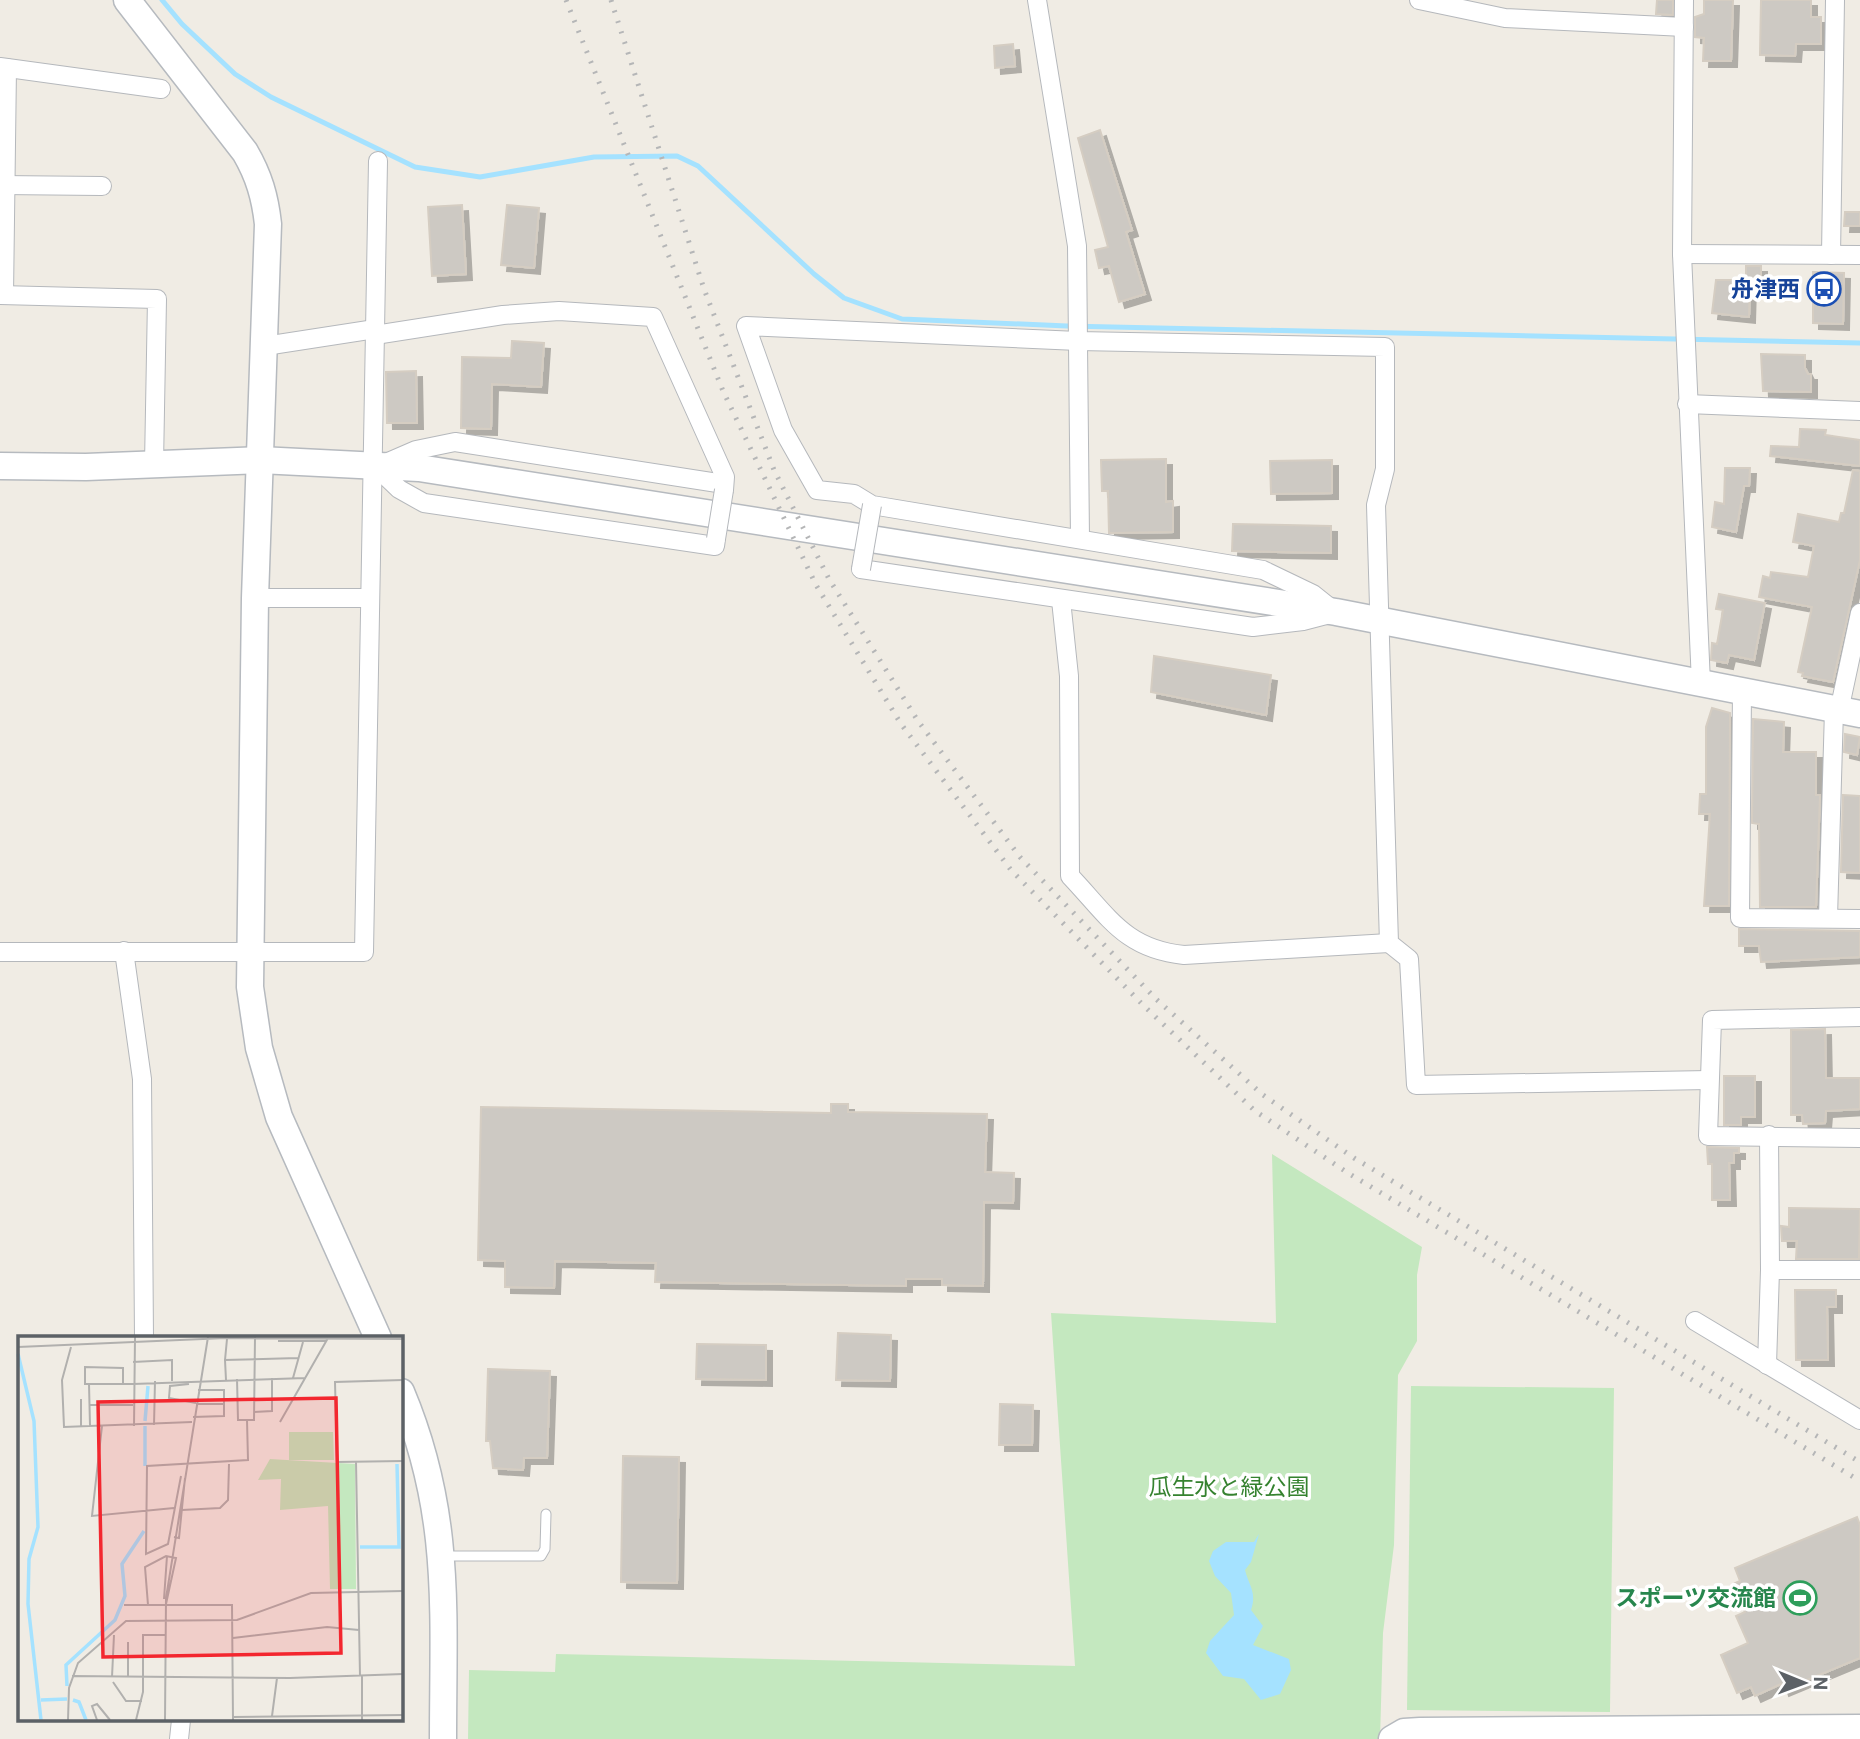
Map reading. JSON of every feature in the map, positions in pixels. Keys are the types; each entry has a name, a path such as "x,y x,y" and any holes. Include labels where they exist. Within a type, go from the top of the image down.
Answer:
{"street":[{"path":"127,0 207,99 259,176 268,225 255,598 248,951 254,1018 267,1083 284,1129 377,1336"},
{"path":"1037,0 1077,246 1080,539"},
{"path":"1419,0 1505,18 1684,27"},
{"path":"1685,0 1682,254 1701,683"},
{"path":"1831,255 1835,0"},
{"path":"154,464 157,299 2,295 4,67 161,89"},
{"path":"0,952 364,952 369,598 378,464 375,332 378,161"},
{"path":"3,185 102,186"},
{"path":"1682,254 1860,255"},
{"path":"265,346 503,314 559,311 653,317 725,477 715,547 424,503 399,489 378,464"},
{"path":"1336,612 1313,594 1263,570 872,505 854,494 817,490 783,430 746,326 1078,332 1385,347 1385,469 1376,505 1389,943"},
{"path":"1687,404 1860,411"},
{"path":"378,464 416,450 456,442 724,487"},
{"path":"0,466 260,460 378,464 1035,562 1336,612 1845,712"},
{"path":"872,505 861,569 1253,627 1303,621 1336,612"},
{"path":"255,598 369,598"},
{"path":"1061,600 1069,676 1070,876 1126,936 1153,950 1184,955 1389,943 1409,959 1416,1085 1709,1080"},
{"path":"1828,918 1845,712 1860,613"},
{"path":"1742,691 1740,918 1860,919"},
{"path":"124,951 142,1079 144,1336"},
{"path":"1860,1017 1712,1020 1708,1136 1860,1138"},
{"path":"1768,1365 1769,1135"},
{"path":"1770,1270 1860,1270"},
{"path":"1695,1321 1860,1420"},
{"path":"402,1395 422,1446 432,1483 442,1556 443,1739"},
{"path":"1392,1739 1404,1732 1420,1731 1810,1734 1860,1728"}],"lane":[{"path":"442,1556 541,1556 545,1549 546,1514"}],"green space":[{"name":"瓜生水と緑公園","path":"1272,1154 1422,1247 1417,1275 1417,1341 1398,1375 1394,1545 1383,1633 1380,1739 468,1739 469,1670 555,1672 556,1654 1075,1666 1051,1313 1276,1323"},
{"path":"1411,1386 1614,1388 1610,1712 1407,1710"}],"water":[{"path":"1259,1534 1251,1562 1245,1570 1253,1594 1251,1610 1263,1626 1253,1645 1289,1659 1291,1670 1280,1694 1261,1700 1244,1679 1223,1676 1206,1653 1210,1641 1234,1615 1231,1593 1215,1576 1209,1561 1213,1551 1226,1542 1254,1542"}],"building":[{"path":"1657,0 1673,0 1673,15 1656,14"},
{"path":"1704,0 1733,0 1731,61 1703,61 1704,38 1695,37 1695,17 1704,14"},
{"path":"1761,0 1811,0 1811,17 1821,17 1821,44 1796,44 1795,56 1760,55"},
{"path":"1013,44 1015,66 995,68 994,46"},
{"path":"1100,130 1132,230 1126,232 1145,294 1119,302 1109,266 1099,268 1095,250 1108,247 1078,138"},
{"path":"462,205 466,274 432,276 428,207"},
{"path":"507,205 539,208 534,268 501,265"},
{"path":"1845,212 1860,212 1860,226 1844,226"},
{"path":"1746,266 1761,266 1761,280 1746,280"},
{"path":"1813,272 1844,273 1843,324 1813,323"},
{"path":"1716,280 1750,280 1749,317 1712,313"},
{"path":"512,341 544,343 541,387 492,384 491,429 461,428 462,357 511,358"},
{"path":"1761,354 1805,355 1805,368 1808,374 1811,374 1811,392 1763,391"},
{"path":"416,371 417,423 387,423 386,372"},
{"path":"1800,429 1826,430 1825,435 1860,440 1860,466 1770,456 1771,446 1799,447"},
{"path":"1166,459 1166,502 1173,501 1173,532 1109,533 1108,491 1102,491 1101,460"},
{"path":"1332,460 1332,493 1271,494 1270,461"},
{"path":"1725,468 1750,468 1749,486 1744,486 1736,532 1712,527 1715,502 1724,504"},
{"path":"1853,470 1860,471 1860,560 1833,682 1802,676 1803,673 1798,672 1812,607 1759,597 1763,576 1770,578 1771,572 1808,577 1814,546 1793,542 1798,514 1839,522 1841,513 1844,513"},
{"path":"1233,524 1331,526 1331,553 1232,551"},
{"path":"1719,594 1765,603 1754,660 1729,655 1727,663 1711,660 1712,643 1717,644 1723,610 1716,609"},
{"path":"1154,656 1271,675 1266,715 1151,692"},
{"path":"1712,708 1730,713 1729,906 1704,906 1710,814 1699,814 1700,794 1706,794 1706,727"},
{"path":"1753,719 1784,722 1783,752 1816,752 1816,795 1820,795 1816,907 1760,907 1759,824 1752,823"},
{"path":"1845,734 1860,737 1857,755 1844,752"},
{"path":"1843,795 1860,796 1860,873 1841,872"},
{"path":"1739,929 1860,931 1860,957 1761,962 1759,946 1739,946"},
{"path":"1825,1029 1826,1078 1860,1078 1860,1109 1826,1111 1825,1123 1803,1124 1802,1115 1791,1115 1791,1030"},
{"path":"1724,1076 1755,1076 1755,1117 1741,1117 1741,1125 1724,1125"},
{"path":"831,1104 848,1104 848,1112 987,1114 985,1172 1014,1173 1013,1203 984,1202 983,1286 942,1285 942,1279 906,1279 906,1286 655,1282 656,1263 555,1261 554,1288 505,1287 505,1261 478,1260 481,1107 831,1113"},
{"path":"1707,1147 1739,1148 1739,1153 1734,1153 1734,1163 1729,1163 1730,1200 1712,1200 1712,1164 1708,1164"},
{"path":"1789,1208 1860,1209 1859,1259 1796,1259 1797,1241 1782,1241 1781,1226 1789,1227"},
{"path":"1795,1290 1836,1290 1836,1307 1827,1307 1828,1360 1796,1360"},
{"path":"838,1333 891,1335 890,1381 836,1380"},
{"path":"697,1344 766,1345 766,1380 696,1379"},
{"path":"488,1369 550,1371 547,1458 524,1458 523,1470 493,1468 490,1441 486,1441"},
{"path":"1000,1404 1033,1405 1032,1445 999,1445"},
{"path":"623,1456 679,1457 677,1583 621,1582"},
{"name":"スポーツ交流館","path":"1857,1517 1860,1525 1860,1658 1783,1690 1781,1684 1755,1696 1751,1687 1737,1693 1721,1655 1748,1643 1736,1616 1745,1612 1733,1584 1740,1581 1735,1568"}],"waterway":[{"path":"162,0 182,24 235,74 271,97 415,167 480,177 594,157 677,156 698,166 814,274 844,298 902,319 1067,326 1860,343"}],"railway":[{"path":"566,0 723,391 816,585 901,724 1011,870 1145,1007 1255,1111 1348,1173 1860,1481"},
{"path":"611,0 704,289 774,470 829,579 918,721 1020,857 1156,999 1263,1095 1354,1158 1860,1462"}],"place":[{"name":"舟津西","path":"1824,289"},
{"name":"スポーツ交流館","path":"1800,1598"}]}
